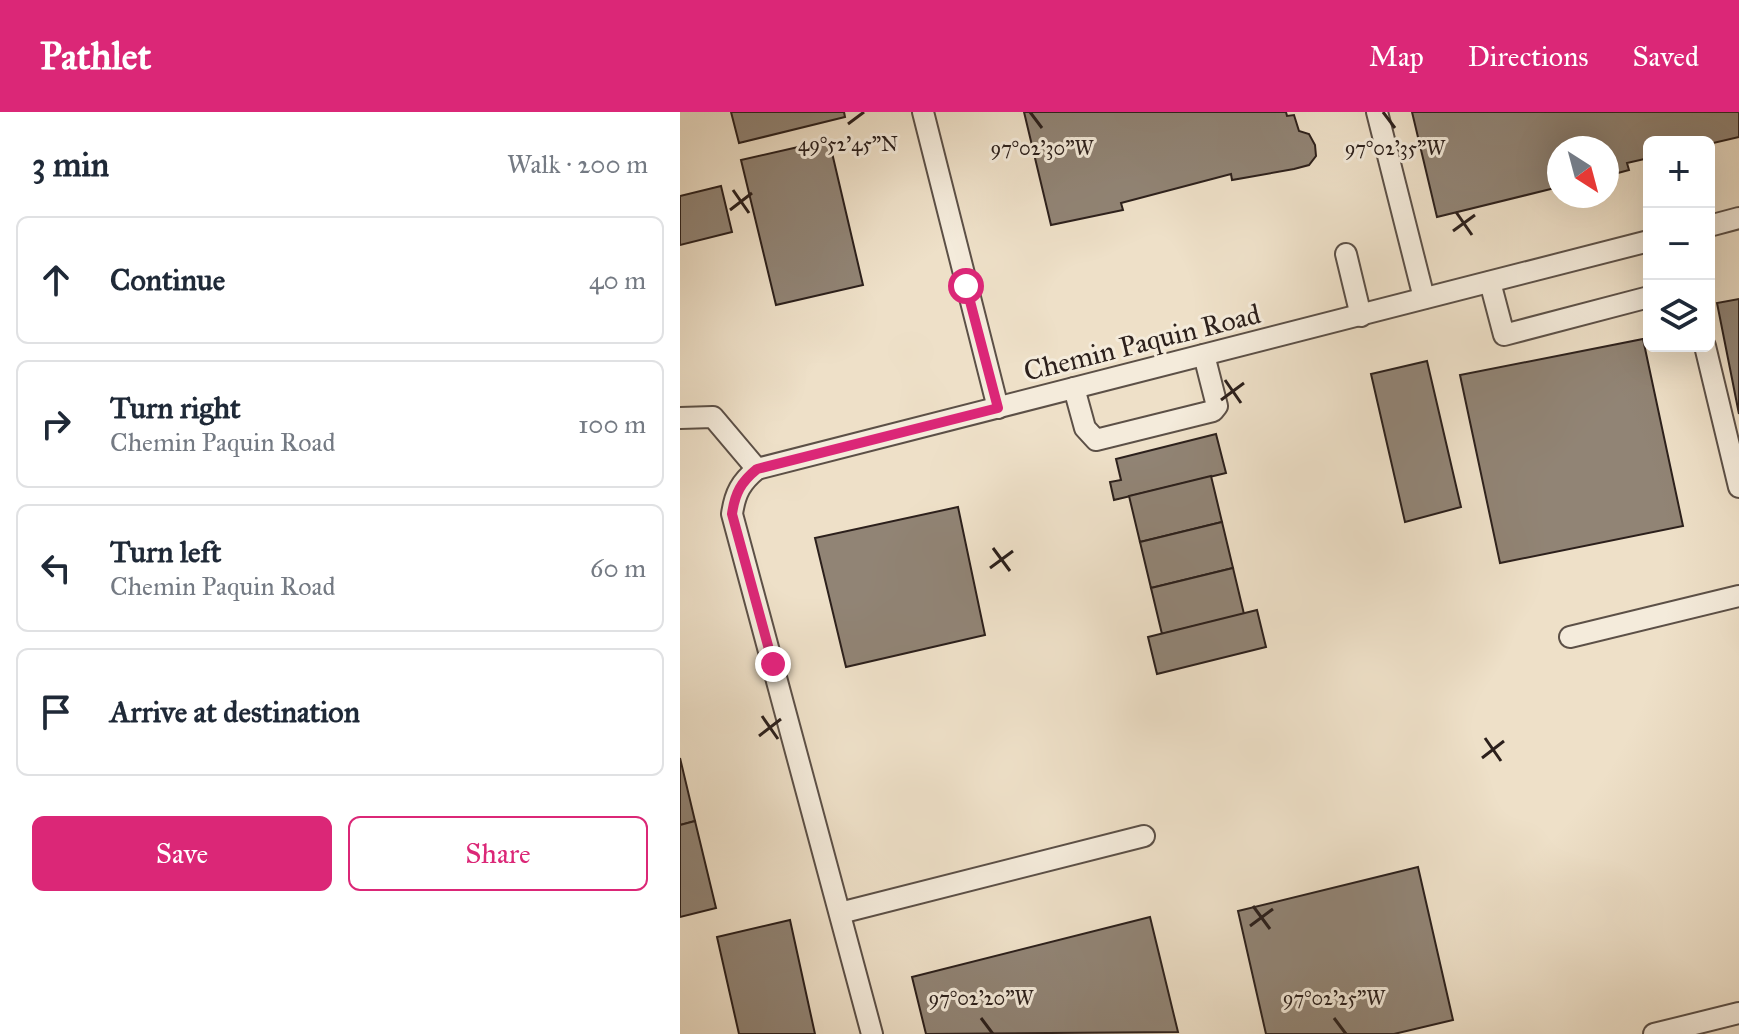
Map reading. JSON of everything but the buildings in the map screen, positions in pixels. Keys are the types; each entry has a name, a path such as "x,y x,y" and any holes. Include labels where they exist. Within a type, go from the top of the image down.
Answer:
{"street":[{"path":"923,112 998,408"},
{"path":"1377,112 1424,298"},
{"path":"1715,224 1739,218"},
{"name":"Chemin Paquin Road","path":"757,469 1643,243"},
{"path":"1346,254 1361,316"},
{"path":"1490,282 1504,335 1643,299"},
{"path":"1706,352 1739,487"},
{"path":"1074,388 1085,428 1096,440 1213,411 1217,406 1204,355"},
{"path":"680,418 713,417 757,469 744,480 735,496 732,514 872,1034"},
{"path":"1570,637 1739,596"},
{"path":"840,913 1144,836"},
{"path":"1654,1034 1739,1013"}],"route":[{"path":"773,664 732,514 735,496 744,480 757,469 998,408 966,286"}]}
